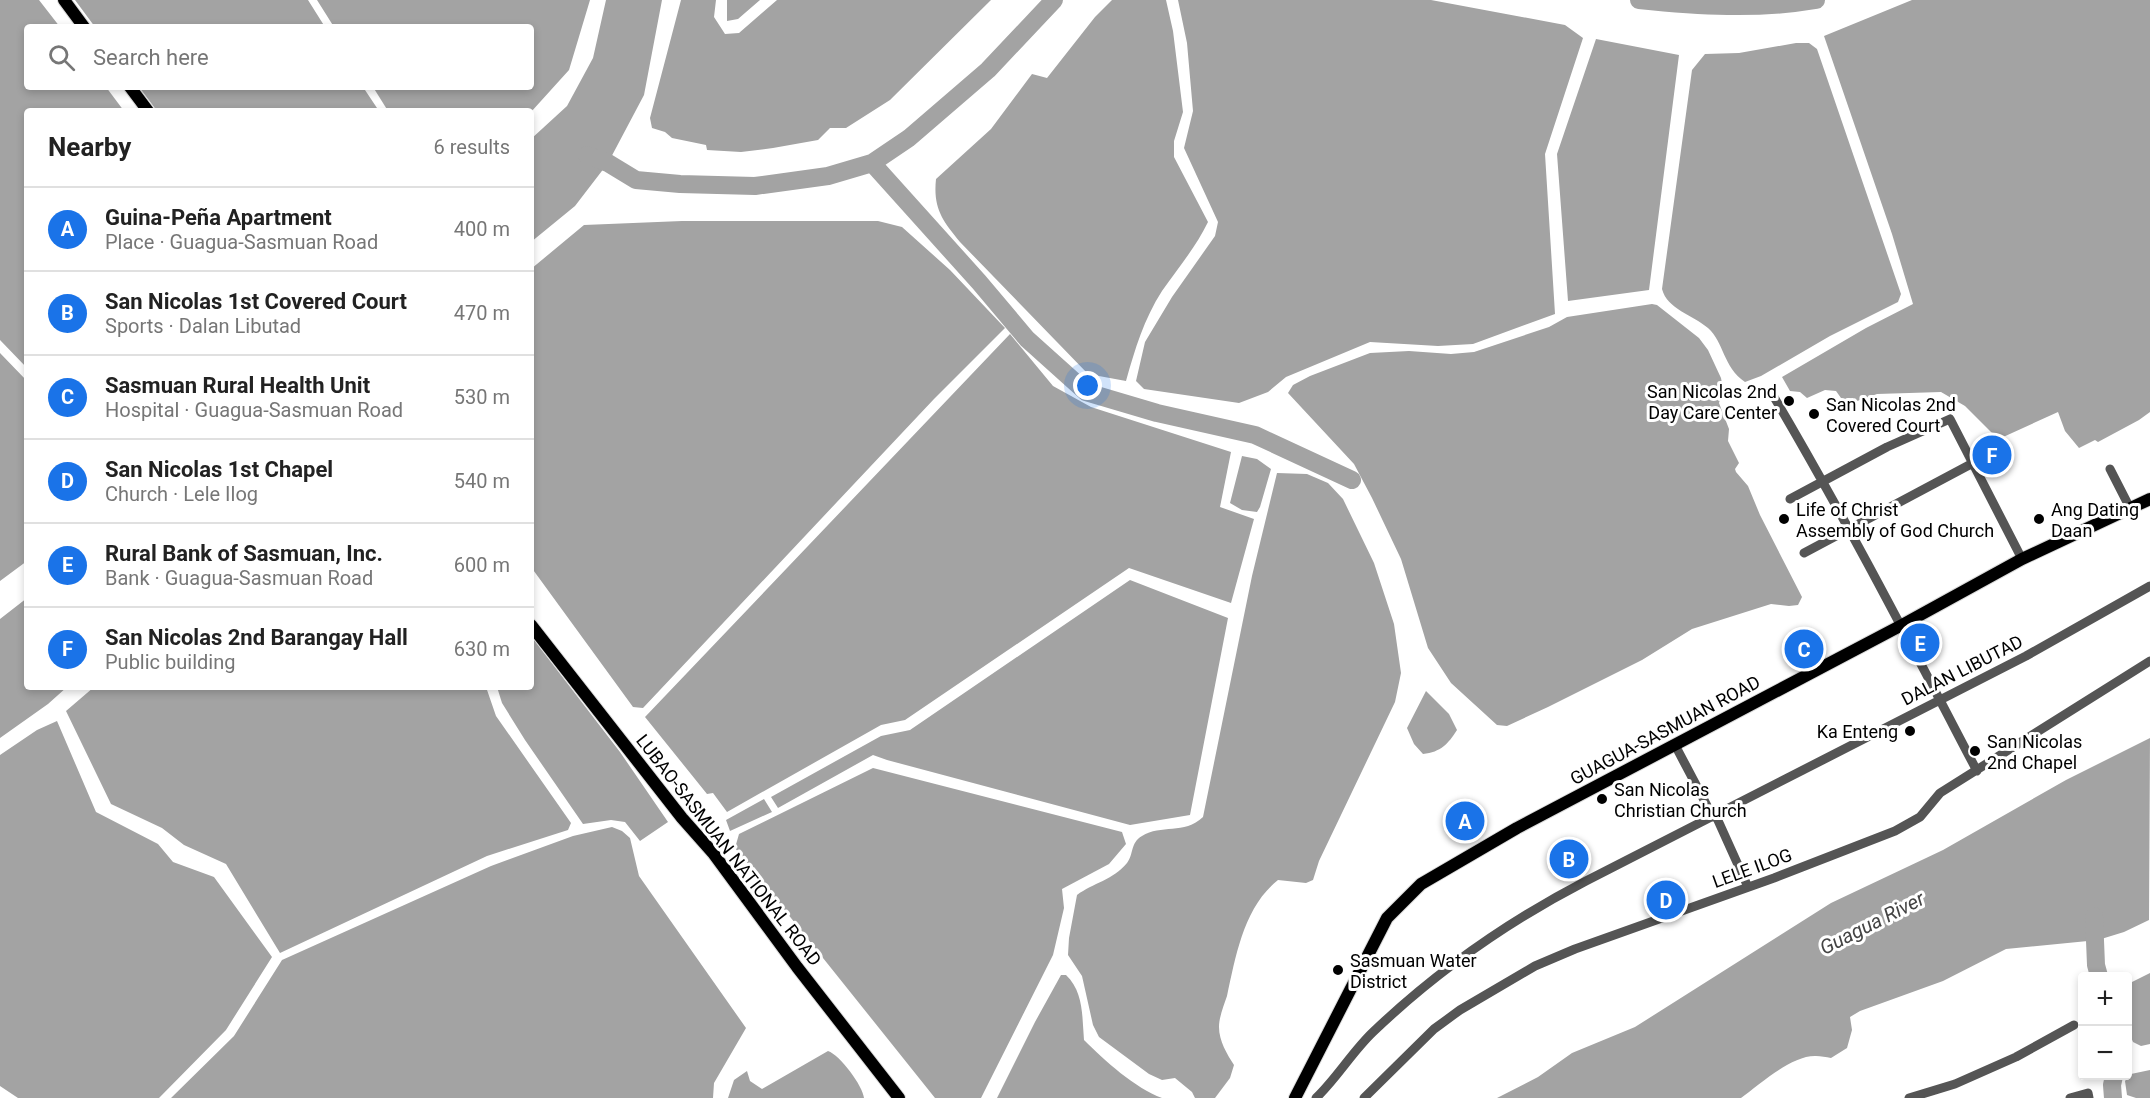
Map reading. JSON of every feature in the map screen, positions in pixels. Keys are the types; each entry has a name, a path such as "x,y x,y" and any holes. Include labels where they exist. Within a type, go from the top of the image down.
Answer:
{"main road":[{"path":"64,0 82,24"},
{"path":"132,90 146,108"},
{"name":"GUAGUA-SASMUAN ROAD","path":"1295,1098 1387,918 1421,884 1517,828 1902,625 2022,559 2131,510 2150,499"},
{"name":"LUBAO-SASMUAN NATIONAL ROAD","path":"534,629 682,818 713,853 797,967 899,1098"}],"street":[{"path":"1774,397 1824,481 1977,771"},
{"path":"1790,499 1887,447 1950,419 2022,559"},
{"path":"1804,553 1973,463"},
{"path":"2110,469 2131,510"},
{"name":"DALAN LIBUTAD","path":"1316,1098 1328,1087 1371,1034 1417,992 1473,948 1547,901 2026,656 2150,586"},
{"name":"LELE ILOG","path":"1364,1098 1434,1029 1460,1010 1535,966 1565,952 1748,887 1895,831 1920,817 1940,793 2150,661"},
{"path":"1675,745 1715,816 1748,887"},
{"path":"1909,1098 1955,1084 2016,1057 2074,1025"},
{"path":"2070,1098 2088,1093 2089,1098"}],"water":[{"path":"0,0 39,0 58,24 24,24 24,90 108,90 122,108 24,108 24,365 0,340"},
{"path":"75,0 308,0 323,24 93,24"},
{"path":"317,0 590,0 569,70 534,109 386,108 375,90 534,90 534,24 332,24"},
{"path":"606,0 662,0 644,95 608,163 575,206 534,240 534,136 567,106 593,58"},
{"path":"681,0 716,0 714,17 725,34 739,33 777,0 991,0 890,100 846,128 830,128 818,140 741,152 707,150 706,145 672,138 665,132 652,128 650,118"},
{"path":"727,0 760,0 738,19 727,21"},
{"path":"1112,0 1166,0 1173,31 1183,112 1174,141 1174,157 1208,222 1150,312 1126,381 1088,374 960,242 940,213 935,189 936,179 991,129 1032,74 1047,78 1095,17"},
{"path":"1178,0 1431,0 1565,25 1583,38 1545,154 1555,314 1473,344 1438,346 1370,342 1286,377 1268,392 1239,403 1144,389 1136,381 1145,342 1172,297 1215,236 1218,222 1184,148 1193,111 1187,43"},
{"path":"1912,0 2150,0 2150,412 2098,442 2095,440 2079,448 2065,431 2058,412 2001,438 1992,433 1965,406 1941,392 1877,394 1846,405 1836,391 1825,390 1807,398 1800,392 1790,391 1782,377 1866,328 1913,304 1892,234 1824,36"},
{"path":"1596,39 1679,55 1649,290 1568,301 1557,154"},
{"path":"1796,43 1809,43 1817,49 1901,294 1898,302 1830,336 1761,376 1745,382 1732,369 1708,328 1669,302 1662,289 1692,70 1705,54 1739,53"},
{"path":"141,90 365,90 377,108 155,108"},
{"path":"682,221 878,221 902,227 950,270 1005,328 934,399 643,708 633,707 534,571 534,267 584,225"},
{"path":"1657,305 1699,338 1708,350 1721,378 1723,389 1719,403 1729,429 1728,441 1739,463 1735,469 1736,472 1748,486 1760,515 1802,597 1798,605 1771,604 1692,629 1642,660 1548,707 1507,726 1497,725 1451,683 1428,648 1401,559 1354,464 1288,393 1293,385 1310,376 1370,353 1474,352 1549,327 1567,317"},
{"path":"1010,334 1053,386 1091,407 1231,452 1220,507 1254,519 1231,603 1129,568 905,720 881,725 727,812 713,793 707,794 645,717"},
{"path":"0,353 24,378 24,563 0,581"},
{"path":"1242,456 1257,459 1271,469 1257,512 1242,510 1230,503"},
{"path":"1277,473 1307,474 1328,483 1343,499 1374,563 1394,624 1401,673 1395,702 1319,861 1313,880 1306,883 1278,880 1266,891 1249,918 1238,948 1219,1023 1222,1042 1234,1065 1230,1078 1215,1098 1195,1098 1192,1092 1175,1078 1162,1080 1149,1074 1099,1037 1093,1025 1082,976 1068,955 1069,938 1077,895 1121,869 1129,860 1138,839 1149,832 1188,826 1203,817 1252,576"},
{"path":"1130,580 1228,618 1190,815 1130,825 873,755 778,808 771,797 881,736 910,730"},
{"path":"24,600 24,690 64,690 0,738 0,619"},
{"path":"534,640 620,752 668,822 640,841 625,822 611,820 583,824 502,703 498,690 534,690"},
{"path":"90,690 487,690 496,716 571,823 568,830 487,856 280,953 226,864 184,845 162,828 111,804 66,711"},
{"path":"1426,691 1449,714 1457,730 1443,746 1423,754 1414,744 1407,728"},
{"path":"57,721 96,812 158,844 173,862 214,877 272,957 226,1030 159,1098 18,1098 0,1086 0,755 37,730"},
{"name":"Guagua River","path":"2150,738 2149,920 2124,932 2098,940 2006,949 1943,981 1860,1011 1850,1017 1852,1030 1847,1048 1831,1058 1816,1056 1797,1060 1777,1071 1741,1098 1497,1098 1538,1077 1572,1053 1635,1027 1831,903 1943,850 2066,780"},
{"path":"873,768 1122,832 1126,844 1109,864 1062,889 1064,908 1053,955 981,1098 935,1098 735,848 739,834"},
{"path":"764,799 772,812 730,831 726,820"},
{"path":"612,827 622,831 630,838 639,876 746,1028 714,1083 713,1098 171,1098 234,1036 282,960 491,866 573,836"},
{"path":"2150,973 2150,1044 2141,1046 2132,1040 2132,982"},
{"path":"1061,975 1066,975 1072,982 1079,997 1084,1040 1131,1081 1162,1098 997,1098"},
{"path":"828,1051 839,1058 850,1072 860,1086 864,1098 728,1098 734,1080 747,1071 750,1081 762,1089"},
{"path":"2150,1070 2150,1098 2136,1098 2127,1095 2125,1081 2132,1080 2132,1074"}],"waterway":[{"path":"587,155 608,163 636,180 680,184 755,186 828,176 872,163 909,138 988,70 1054,0"},
{"path":"1639,0 1728,6 1772,5 1816,0"},
{"path":"872,163 1027,339 1086,392 1157,413 1255,435 1352,480"},
{"path":"2094,916 2098,972"},
{"path":"2113,1080 2113,1098"}],"place":[{"name":"San Nicolas 2nd Day Care Center","path":"1789,401"},
{"name":"San Nicolas 2nd Covered Court","path":"1814,414"},
{"name":"San Nicolas 2nd Barangay Hall","path":"1992,455"},
{"name":"Life of Christ Assembly of God Church","path":"1784,519"},
{"name":"Ang Dating Daan","path":"2039,519"},
{"name":"Rural Bank of Sasmuan, Inc.","path":"1920,643"},
{"name":"Sasmuan Rural Health Unit","path":"1804,649"},
{"name":"Ka Enteng","path":"1910,731"},
{"name":"San Nicolas 2nd Chapel","path":"1975,751"},
{"name":"San Nicolas Christian Church","path":"1602,799"},
{"name":"Guina-Peña Apartment","path":"1465,821"},
{"name":"San Nicolas 1st Covered Court","path":"1569,859"},
{"name":"San Nicolas 1st Chapel","path":"1666,900"},
{"name":"Sasmuan Water District","path":"1338,970"}]}
